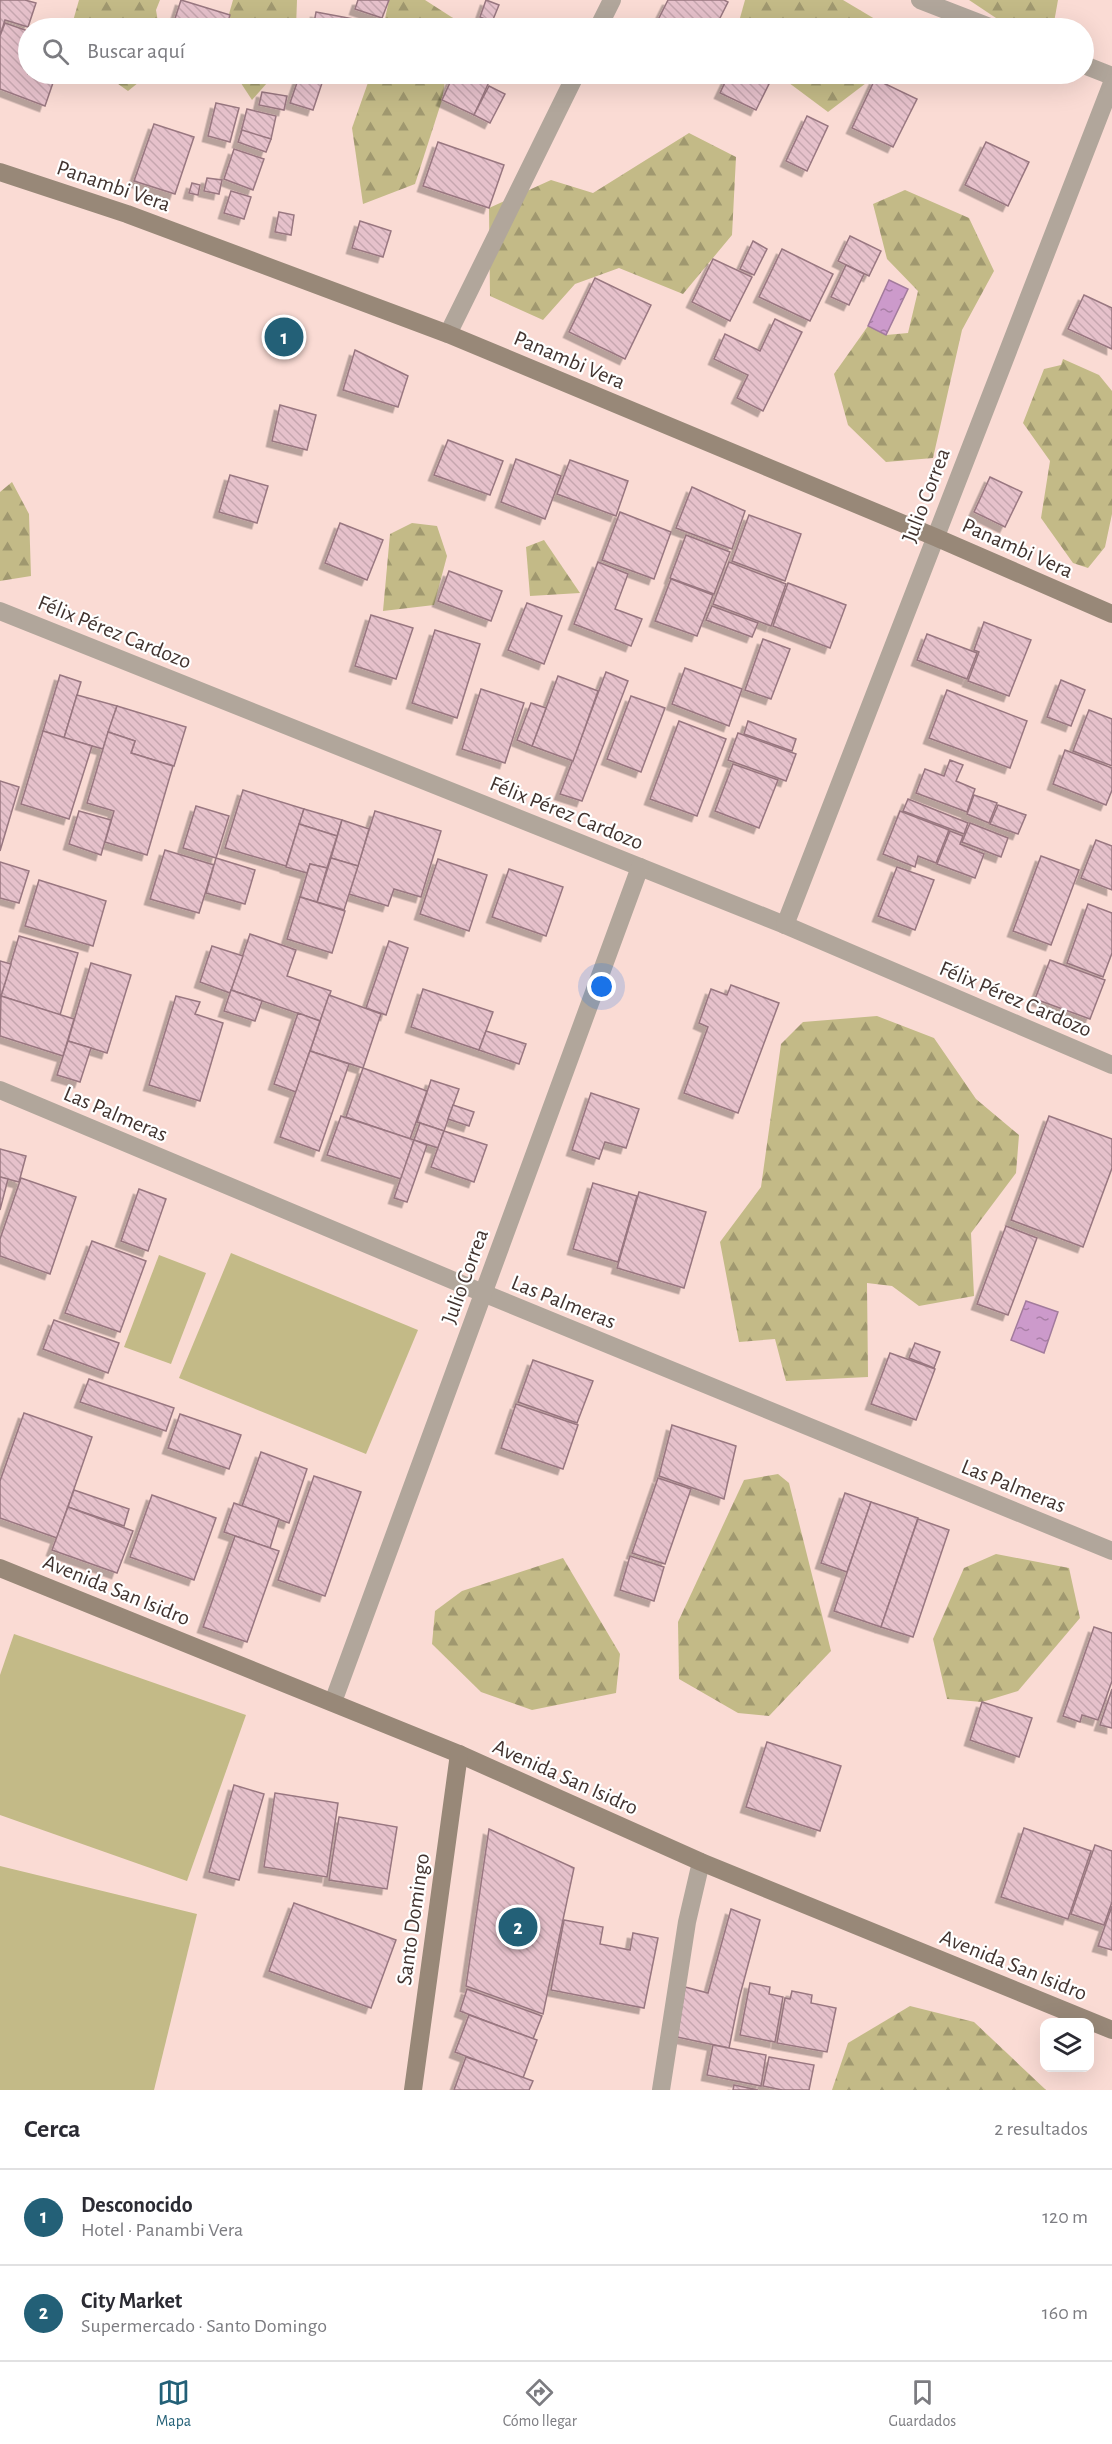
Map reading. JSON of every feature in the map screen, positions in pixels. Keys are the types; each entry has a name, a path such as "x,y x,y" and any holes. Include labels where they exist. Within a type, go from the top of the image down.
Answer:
{"street":[{"path":"603,18 612,0"},
{"path":"920,0 966,18"},
{"path":"1094,69 1112,76"},
{"name":"Julio Correa","path":"785,925 1112,83"},
{"path":"448,334 571,84"},
{"name":"Panambi Vera","path":"0,172 127,214 448,334 935,537 1112,614"},
{"name":"Félix Pérez Cardozo","path":"0,610 785,925 1112,1065"},
{"name":"Julio Correa","path":"333,1702 640,867"},
{"name":"Las Palmeras","path":"0,1090 483,1293 1112,1551"},
{"name":"Avenida San Isidro","path":"0,1568 459,1754 701,1862 1112,2030"},
{"name":"Santo Domingo","path":"413,2090 459,1754"},
{"path":"661,2090 687,1922 701,1862"}],"green space":[{"path":"79,0 160,0 156,10 157,18 74,18"},
{"path":"233,0 297,0 296,18 228,18"},
{"path":"389,0 425,0 453,18 385,18"},
{"path":"745,0 843,0 873,18 740,18"},
{"path":"969,0 1058,0 1055,18 996,18"},
{"path":"118,84 137,84 128,91"},
{"path":"242,84 266,84 252,100"},
{"path":"367,84 444,84 442,100 415,184 363,204 352,128"},
{"path":"790,84 865,84 828,112"},
{"path":"689,133 736,157 732,235 683,294 619,268 575,284 543,320 490,296 489,208 551,180 593,193"},
{"path":"905,190 969,218 994,271 962,330 933,458 886,462 848,425 834,374 868,326 886,335 908,333 918,291 887,259 873,204"},
{"path":"1063,359 1099,375 1112,391 1112,514 1105,547 1088,568 1073,563 1041,518 1050,461 1023,423 1044,369 1061,365"},
{"path":"12,482 29,514 31,576 0,581 0,492"},
{"path":"412,523 437,526 447,556 434,605 383,611 390,534"},
{"path":"544,540 580,593 530,596 526,547"},
{"path":"877,1016 934,1038 976,1099 1019,1135 1016,1173 971,1233 974,1296 919,1306 892,1286 867,1283 868,1377 786,1381 775,1339 739,1342 720,1242 761,1187 781,1044 803,1022"},
{"path":"231,1253 418,1330 366,1454 179,1378"},
{"path":"159,1255 206,1273 171,1364 124,1347"},
{"path":"778,1474 789,1483 831,1651 769,1716 738,1713 679,1679 678,1622 744,1480"},
{"path":"996,1554 1069,1568 1080,1618 1018,1691 982,1702 947,1699 933,1639 964,1568"},
{"path":"563,1558 620,1654 616,1693 532,1710 481,1692 432,1644 435,1611 462,1591"},
{"path":"14,1634 246,1715 187,1881 0,1815 0,1675"},
{"path":"0,1866 197,1914 154,2090 0,2090"},
{"path":"910,2006 974,2022 1046,2090 832,2090 848,2043"}],"water":[{"path":"889,280 908,289 886,335 868,326"},
{"path":"1026,1301 1058,1312 1044,1353 1011,1340"}],"building":[{"path":"0,0 25,0 36,3 31,18 18,18 18,24 5,20 0,36"},
{"path":"181,0 230,15 229,18 175,18"},
{"path":"358,0 389,0 382,18 355,9"},
{"path":"486,0 499,5 494,18 480,17"},
{"path":"668,0 724,0 728,2 720,18 659,18"},
{"path":"316,12 348,18 315,18"},
{"path":"5,23 18,28 18,84 53,84 45,106 0,89 0,36"},
{"path":"297,84 322,84 313,110 290,103"},
{"path":"449,84 488,84 474,115 442,100"},
{"path":"724,84 769,84 756,110 720,93"},
{"path":"873,84 886,84 917,99 893,147 852,128"},
{"path":"489,86 505,94 490,123 474,115"},
{"path":"262,92 287,96 284,110 259,105"},
{"path":"216,103 239,108 230,142 208,136"},
{"path":"247,109 276,116 271,139 241,132"},
{"path":"807,116 828,126 807,171 786,161"},
{"path":"154,124 194,137 175,194 134,181"},
{"path":"242,130 271,139 266,152 238,142"},
{"path":"438,142 504,165 489,208 423,186"},
{"path":"986,142 1029,162 1008,206 965,185"},
{"path":"234,149 264,159 253,190 224,179"},
{"path":"207,178 222,180 219,194 204,191"},
{"path":"192,183 200,185 198,195 189,193"},
{"path":"231,191 251,197 244,219 224,213"},
{"path":"279,212 294,215 291,235 275,232"},
{"path":"360,221 391,231 383,257 352,248"},
{"path":"850,236 881,251 869,276 838,261"},
{"path":"753,241 767,249 754,275 740,269"},
{"path":"782,249 833,274 810,321 759,297"},
{"path":"713,259 752,277 730,321 692,302"},
{"path":"846,265 864,274 849,305 831,297"},
{"path":"595,278 651,305 625,359 569,332"},
{"path":"1084,295 1112,308 1112,349 1068,329"},
{"path":"775,319 802,332 763,411 737,398 748,375 714,359 725,334 760,351"},
{"path":"355,350 408,376 398,407 343,390"},
{"path":"280,405 316,415 307,450 272,441"},
{"path":"448,440 503,461 490,495 434,475"},
{"path":"516,459 561,476 545,519 501,502"},
{"path":"570,460 628,481 616,516 557,494"},
{"path":"230,475 268,486 257,523 219,512"},
{"path":"990,477 1022,492 1005,527 974,512"},
{"path":"692,487 745,511 732,549 676,528"},
{"path":"620,512 671,532 654,579 602,560"},
{"path":"749,515 801,534 785,581 732,561"},
{"path":"340,523 383,540 367,580 325,563"},
{"path":"686,535 730,552 714,594 670,578"},
{"path":"598,562 628,574 615,609 642,619 631,646 574,624"},
{"path":"729,562 786,584 771,626 713,604"},
{"path":"449,571 502,591 491,621 438,601"},
{"path":"671,579 713,595 697,636 655,621"},
{"path":"788,583 846,605 830,648 773,626"},
{"path":"527,603 562,616 544,664 508,650"},
{"path":"712,606 758,623 752,637 706,620"},
{"path":"371,615 413,628 396,679 355,666"},
{"path":"984,622 1031,640 1009,696 968,681 979,652 974,650"},
{"path":"435,630 480,644 457,718 412,703"},
{"path":"927,634 977,653 967,679 917,660"},
{"path":"763,639 790,649 771,699 745,690"},
{"path":"685,668 742,689 729,726 672,704"},
{"path":"606,672 628,681 582,801 560,794"},
{"path":"60,675 81,682 64,738 43,731"},
{"path":"558,676 598,691 573,761 532,746"},
{"path":"1061,680 1085,690 1071,726 1047,717"},
{"path":"481,689 524,703 505,763 462,749"},
{"path":"947,690 1027,721 1010,768 929,738"},
{"path":"77,695 117,706 103,749 64,738"},
{"path":"631,696 665,708 641,772 607,759"},
{"path":"531,703 546,708 532,746 517,740"},
{"path":"117,706 186,727 174,766 131,753 135,741 108,732"},
{"path":"1089,710 1112,719 1112,766 1073,751"},
{"path":"679,721 726,739 697,816 650,799"},
{"path":"748,721 796,739 792,751 744,734"},
{"path":"43,731 92,746 69,819 21,804"},
{"path":"108,732 135,741 131,753 173,766 147,855 105,842 114,811 87,803"},
{"path":"738,733 796,754 786,781 728,760"},
{"path":"1065,750 1112,768 1112,790 1106,805 1053,784"},
{"path":"950,760 963,765 956,781 975,789 967,812 916,793 925,769 944,776"},
{"path":"733,764 778,780 759,828 715,811"},
{"path":"0,781 19,787 0,851"},
{"path":"243,790 304,809 286,866 225,848"},
{"path":"974,795 997,803 989,823 967,814"},
{"path":"908,799 968,823 964,834 903,811"},
{"path":"998,805 1026,815 1018,834 990,824"},
{"path":"196,806 229,816 216,858 183,848"},
{"path":"304,809 342,820 337,836 299,824"},
{"path":"79,811 111,820 101,855 69,844"},
{"path":"375,811 441,831 421,897 394,889 388,906 349,894"},
{"path":"900,811 949,830 936,863 918,856 915,867 883,854"},
{"path":"342,820 369,829 358,866 331,858"},
{"path":"970,823 1008,838 1001,857 962,842"},
{"path":"299,824 337,836 327,868 310,864 307,873 286,867"},
{"path":"950,831 963,836 960,844 984,854 975,878 937,864"},
{"path":"1096,840 1112,846 1112,890 1081,878"},
{"path":"165,850 214,865 199,913 150,899"},
{"path":"1041,856 1079,870 1051,945 1013,931"},
{"path":"216,858 255,870 245,904 206,893"},
{"path":"331,858 358,866 344,910 317,902"},
{"path":"438,859 487,875 469,931 420,914"},
{"path":"0,862 29,871 19,903 0,898"},
{"path":"310,864 327,868 317,902 300,897"},
{"path":"897,867 934,880 915,930 878,916"},
{"path":"509,869 563,887 546,936 492,917"},
{"path":"39,880 106,901 93,946 25,926"},
{"path":"300,897 345,911 332,953 287,939"},
{"path":"1088,904 1112,913 1112,953 1103,977 1067,963"},
{"path":"250,934 296,950 287,976 331,991 320,1021 231,990"},
{"path":"19,936 78,953 60,1015 1,996"},
{"path":"389,941 408,948 386,1015 366,1008"},
{"path":"212,946 243,956 230,993 200,982"},
{"path":"1050,960 1105,980 1090,1019 1035,999"},
{"path":"0,961 11,964 0,999"},
{"path":"91,963 131,975 107,1053 68,1041"},
{"path":"731,985 779,1003 738,1113 684,1093 708,1027 699,1023 711,989 727,995"},
{"path":"423,989 493,1012 479,1050 411,1027"},
{"path":"231,990 262,1001 255,1021 224,1011"},
{"path":"329,995 381,1014 363,1068 310,1051"},
{"path":"1,996 74,1019 63,1056 0,1036"},
{"path":"176,996 200,1002 195,1014 223,1023 200,1101 149,1085"},
{"path":"298,1013 320,1021 296,1092 274,1084"},
{"path":"486,1031 526,1044 519,1064 479,1050"},
{"path":"68,1041 91,1048 80,1082 57,1075"},
{"path":"310,1051 349,1064 319,1151 280,1137"},
{"path":"363,1068 427,1091 410,1139 346,1117"},
{"path":"431,1080 459,1089 444,1131 417,1122"},
{"path":"591,1093 639,1109 626,1148 605,1142 599,1159 572,1150"},
{"path":"453,1105 474,1112 469,1126 448,1119"},
{"path":"341,1116 414,1140 401,1179 327,1155"},
{"path":"1049,1116 1112,1139 1112,1168 1083,1247 1011,1220"},
{"path":"420,1123 444,1131 438,1148 414,1140"},
{"path":"444,1131 487,1145 474,1182 431,1167"},
{"path":"414,1140 427,1145 407,1202 394,1198"},
{"path":"0,1149 26,1156 19,1182 0,1177"},
{"path":"0,1177 8,1179 0,1210"},
{"path":"21,1178 76,1197 50,1274 0,1256 0,1239"},
{"path":"593,1183 637,1196 618,1262 573,1249"},
{"path":"139,1189 166,1199 148,1251 121,1241"},
{"path":"639,1192 706,1212 684,1288 617,1268"},
{"path":"1006,1226 1037,1238 1008,1315 977,1304"},
{"path":"92,1241 146,1261 120,1332 65,1313"},
{"path":"54,1320 119,1343 108,1373 43,1349"},
{"path":"915,1343 940,1352 934,1368 909,1358"},
{"path":"890,1353 935,1369 916,1420 871,1404"},
{"path":"533,1360 593,1381 577,1423 518,1402"},
{"path":"89,1379 174,1408 166,1431 80,1402"},
{"path":"516,1404 578,1425 563,1469 501,1448"},
{"path":"24,1413 92,1437 57,1538 0,1518 0,1481"},
{"path":"180,1414 241,1435 229,1469 168,1448"},
{"path":"672,1425 736,1446 724,1499 659,1476"},
{"path":"261,1452 307,1469 289,1523 242,1506"},
{"path":"314,1476 361,1492 325,1596 278,1580"},
{"path":"658,1478 691,1489 665,1564 632,1553"},
{"path":"74,1490 129,1509 124,1526 68,1507"},
{"path":"845,1493 871,1502 847,1572 821,1563"},
{"path":"152,1495 216,1518 194,1580 130,1557"},
{"path":"871,1502 918,1518 881,1627 834,1611"},
{"path":"234,1503 279,1519 270,1548 224,1532"},
{"path":"68,1507 133,1531 117,1573 52,1550"},
{"path":"918,1519 949,1530 913,1637 881,1627"},
{"path":"235,1536 279,1551 247,1642 203,1627"},
{"path":"630,1556 664,1567 654,1601 620,1590"},
{"path":"1094,1627 1112,1633 1112,1681 1098,1720 1082,1715 1080,1722 1063,1716"},
{"path":"1112,1689 1112,1728 1100,1725"},
{"path":"982,1702 1032,1718 1019,1757 970,1740"},
{"path":"767,1742 841,1766 820,1831 746,1807"},
{"path":"234,1785 264,1794 239,1880 209,1872"},
{"path":"275,1793 338,1803 327,1877 264,1867"},
{"path":"339,1817 397,1827 387,1889 329,1880"},
{"path":"1024,1828 1091,1851 1068,1919 1001,1897"},
{"path":"489,1829 574,1868 543,2014 466,1986"},
{"path":"1095,1845 1112,1851 1112,1902 1104,1925 1071,1914"},
{"path":"294,1903 396,1940 371,2008 269,1971"},
{"path":"1112,1906 1112,1950 1098,1946"},
{"path":"731,1909 760,1920 739,1999 729,2048 677,2037 685,1987 708,1993"},
{"path":"564,1920 603,1927 600,1944 630,1950 633,1933 658,1938 644,2008 551,1990"},
{"path":"750,1983 770,1987 769,1994 783,1997 775,2042 740,2035"},
{"path":"467,1989 542,2016 533,2039 460,2011"},
{"path":"792,1991 812,1995 811,2003 836,2008 827,2052 777,2043 785,1998 790,1999"},
{"path":"469,2015 537,2040 523,2078 455,2052"},
{"path":"713,2045 766,2055 761,2086 707,2075"},
{"path":"466,2057 533,2081 529,2090 454,2090"},
{"path":"769,2057 814,2065 809,2090 782,2090 763,2086"},
{"path":"734,2085 758,2090 733,2090"}],"place":[{"name":"Desconocido","path":"284,337"},
{"name":"City Market","path":"518,1927"}]}
